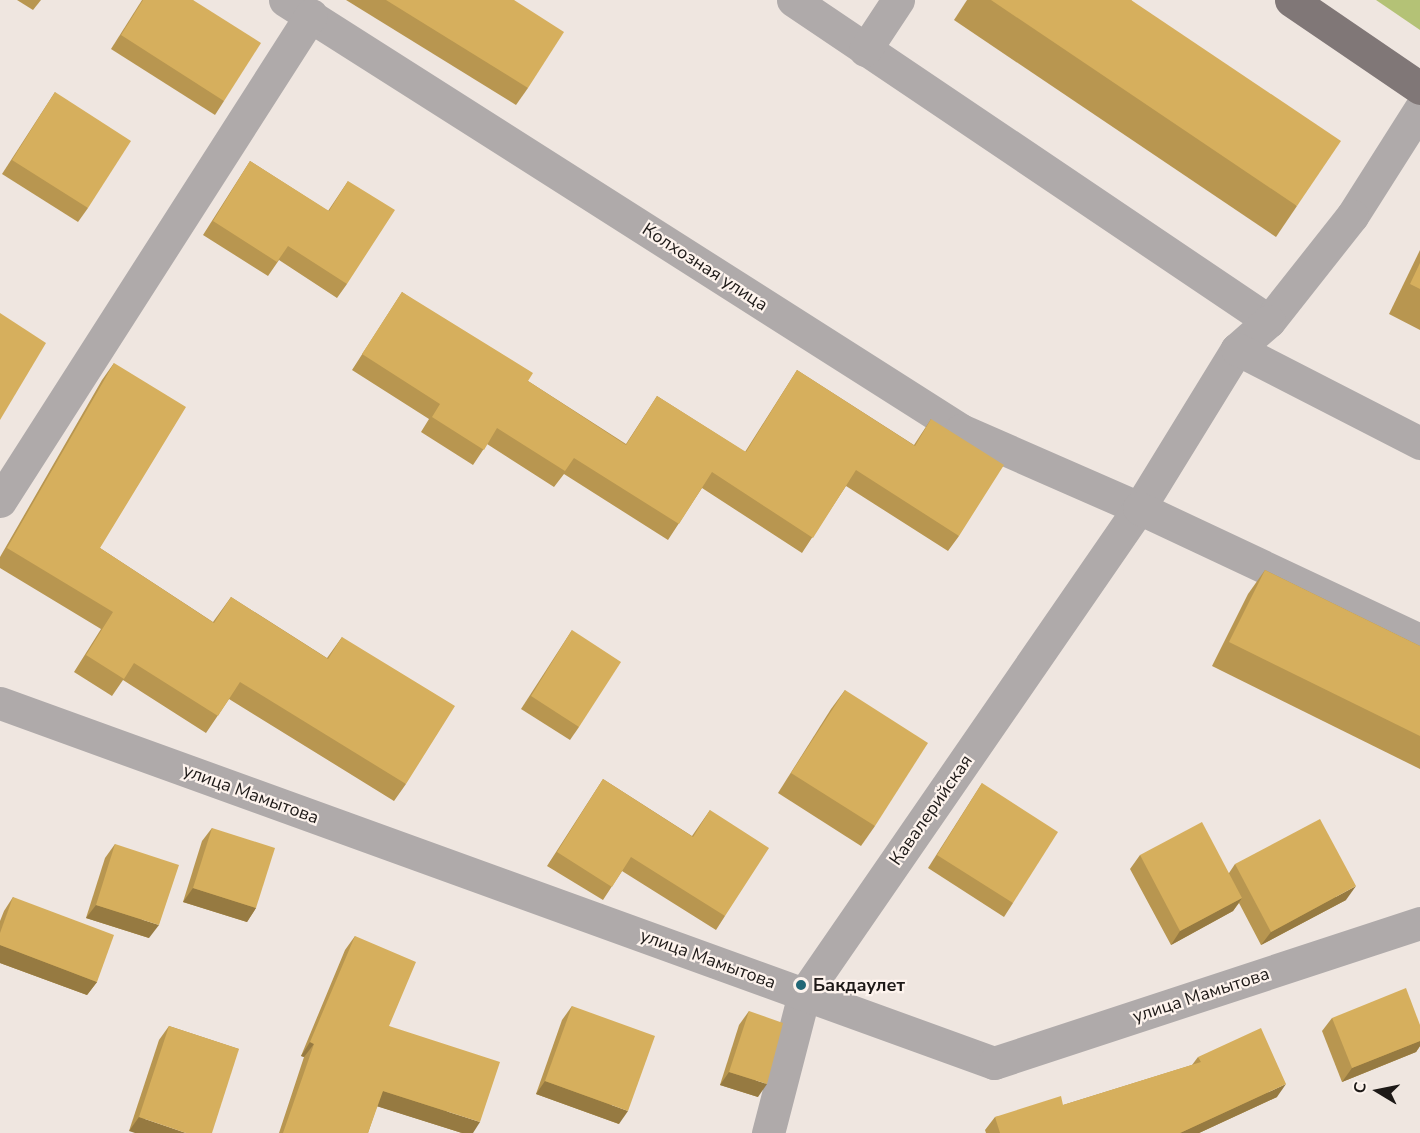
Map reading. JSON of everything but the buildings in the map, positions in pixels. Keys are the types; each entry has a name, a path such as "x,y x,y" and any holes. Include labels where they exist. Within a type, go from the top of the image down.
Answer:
{"main road":[{"path":"1291,0 1420,88"}],"street":[{"path":"793,0 1269,321"},
{"path":"865,50 898,0"},
{"path":"0,501 296,5"},
{"name":"Колхозная улица","path":"296,5 961,430 1139,508 1420,640"},
{"name":"Кавалерийская","path":"768,1133 804,994 1139,508 1237,349 1269,321 1352,216 1420,109"},
{"path":"1237,349 1420,443"},
{"name":"улица Мамытова","path":"0,703 994,1063 1420,923"}],"green space":[{"path":"1376,0 1420,0 1420,30"}],"place":[{"name":"Бакдаулет","path":"801,985"}]}
